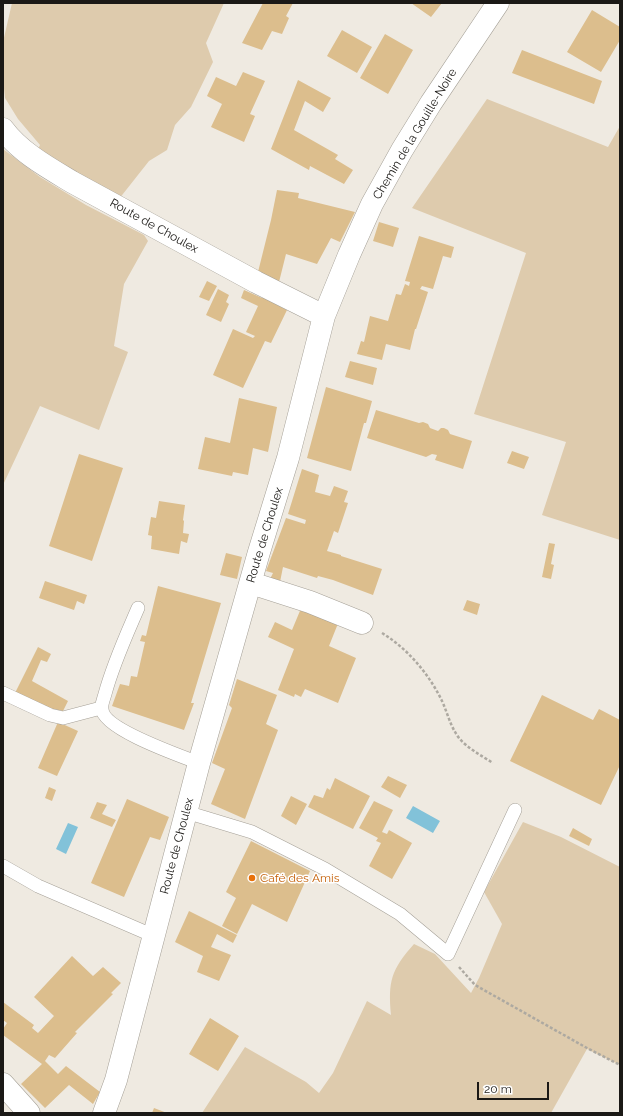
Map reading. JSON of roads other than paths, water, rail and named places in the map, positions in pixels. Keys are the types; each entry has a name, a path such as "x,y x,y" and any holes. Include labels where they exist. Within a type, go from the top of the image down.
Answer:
{"street":[{"name":"Chemin de la Gouille-Noire","path":"324,316 372,204 414,130 498,3"},
{"name":"Route de Choulex","path":"3,129 16,144 48,168 72,182 256,282 324,316 288,458 199,763 116,1080 104,1113"},
{"path":"251,583 310,602 362,623"},
{"path":"3,1084 29,1113"}],"lane":[{"path":"138,608 109,680 102,708 104,715 125,731 161,749 199,763"},
{"path":"3,693 50,715 63,718 102,708"},
{"path":"186,812 252,832 325,869 400,914 448,954 515,810"},
{"path":"3,866 38,886 154,936"}],"water":[{"path":"413,806 440,821 433,833 406,818"},
{"path":"68,823 78,827 66,854 56,849"}],"place":[{"name":"Café des Amis","path":"252,878"}]}
